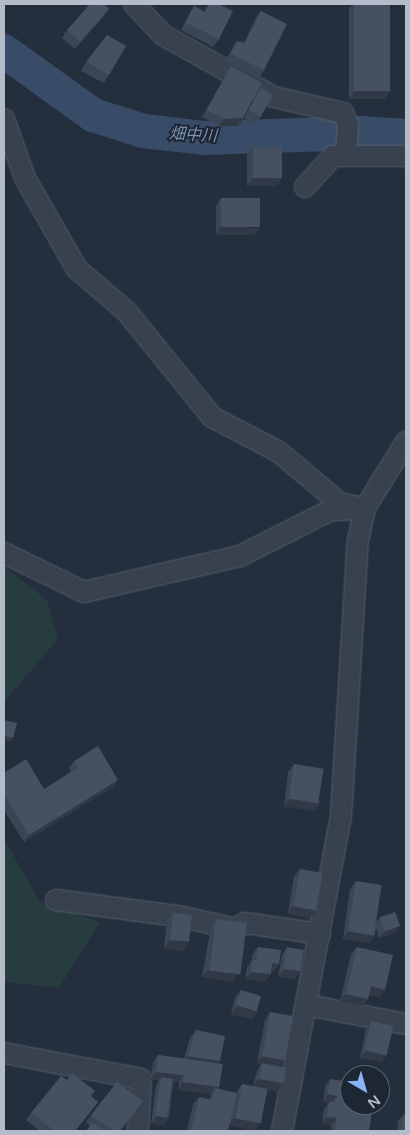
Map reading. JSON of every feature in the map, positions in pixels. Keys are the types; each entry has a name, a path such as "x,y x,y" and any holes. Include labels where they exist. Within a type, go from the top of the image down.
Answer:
{"street":[{"path":"134,4 163,35 274,97 333,107 343,112 348,124 346,151"},
{"path":"4,119 25,178 77,269 126,312 212,417 279,452 341,504 365,508"},
{"path":"305,187 332,156 346,151 406,156"},
{"path":"282,1131 341,816 352,614 365,508 406,442"},
{"path":"4,553 84,592 240,556 331,510 365,508"},
{"path":"56,900 178,916 236,929 245,923 320,934"},
{"path":"307,1005 406,1024"},
{"path":"4,1053 141,1078 138,1131"}],"green space":[{"path":"4,566 47,600 58,639 4,702"},
{"path":"4,839 40,902 100,922 59,988 4,982"}],"building":[{"path":"90,4 104,4 109,9 80,42 67,30"},
{"path":"210,4 218,4 233,11 219,39 186,23 194,6 205,12"},
{"path":"354,4 390,4 390,91 354,91"},
{"path":"261,11 287,24 264,70 231,54 237,41 245,43"},
{"path":"107,35 126,46 109,75 86,62"},
{"path":"231,66 262,83 243,118 224,119 207,110"},
{"path":"261,88 273,95 261,117 248,110"},
{"path":"253,147 282,147 282,178 253,178"},
{"path":"221,198 260,198 260,227 221,227"},
{"path":"4,720 17,723 13,738 4,736"},
{"path":"98,746 118,780 29,835 4,794 4,773 26,759 44,789 78,768 74,761"},
{"path":"294,764 324,769 318,803 289,799"},
{"path":"300,869 323,873 316,910 293,906"},
{"path":"356,881 382,885 374,935 348,931"},
{"path":"395,912 400,926 385,932 380,917"},
{"path":"173,913 192,915 189,942 170,940"},
{"path":"216,919 247,923 240,974 210,971"},
{"path":"258,947 281,950 279,964 272,963 271,974 251,972 252,960 256,960"},
{"path":"287,947 304,950 300,972 283,969"},
{"path":"357,947 393,955 385,990 371,986 368,999 346,994"},
{"path":"241,990 261,996 256,1011 236,1005"},
{"path":"270,1012 293,1016 285,1060 262,1056"},
{"path":"371,1021 393,1026 387,1055 364,1050"},
{"path":"196,1030 225,1036 220,1061 188,1056"},
{"path":"158,1055 223,1064 219,1087 183,1082 184,1075 156,1072"},
{"path":"262,1063 287,1068 283,1083 259,1079"},
{"path":"72,1073 95,1091 91,1096 98,1102 75,1131 55,1131 31,1113 61,1076 67,1080"},
{"path":"161,1077 173,1079 167,1117 155,1116"},
{"path":"330,1079 340,1080 340,1115 371,1115 369,1131 335,1131 337,1118 327,1117 329,1102 335,1102 337,1096 328,1094"},
{"path":"117,1082 143,1101 120,1131 114,1131 91,1115"},
{"path":"242,1084 268,1089 261,1123 235,1118"},
{"path":"215,1088 237,1093 228,1131 191,1131 199,1097 212,1100"},
{"path":"404,1114 406,1114 406,1131 401,1131"},
{"path":"92,1123 106,1131 86,1131"}],"waterway":[{"name":"畑中川","path":"4,51 93,115 143,131 204,138 361,133 406,136"}]}
